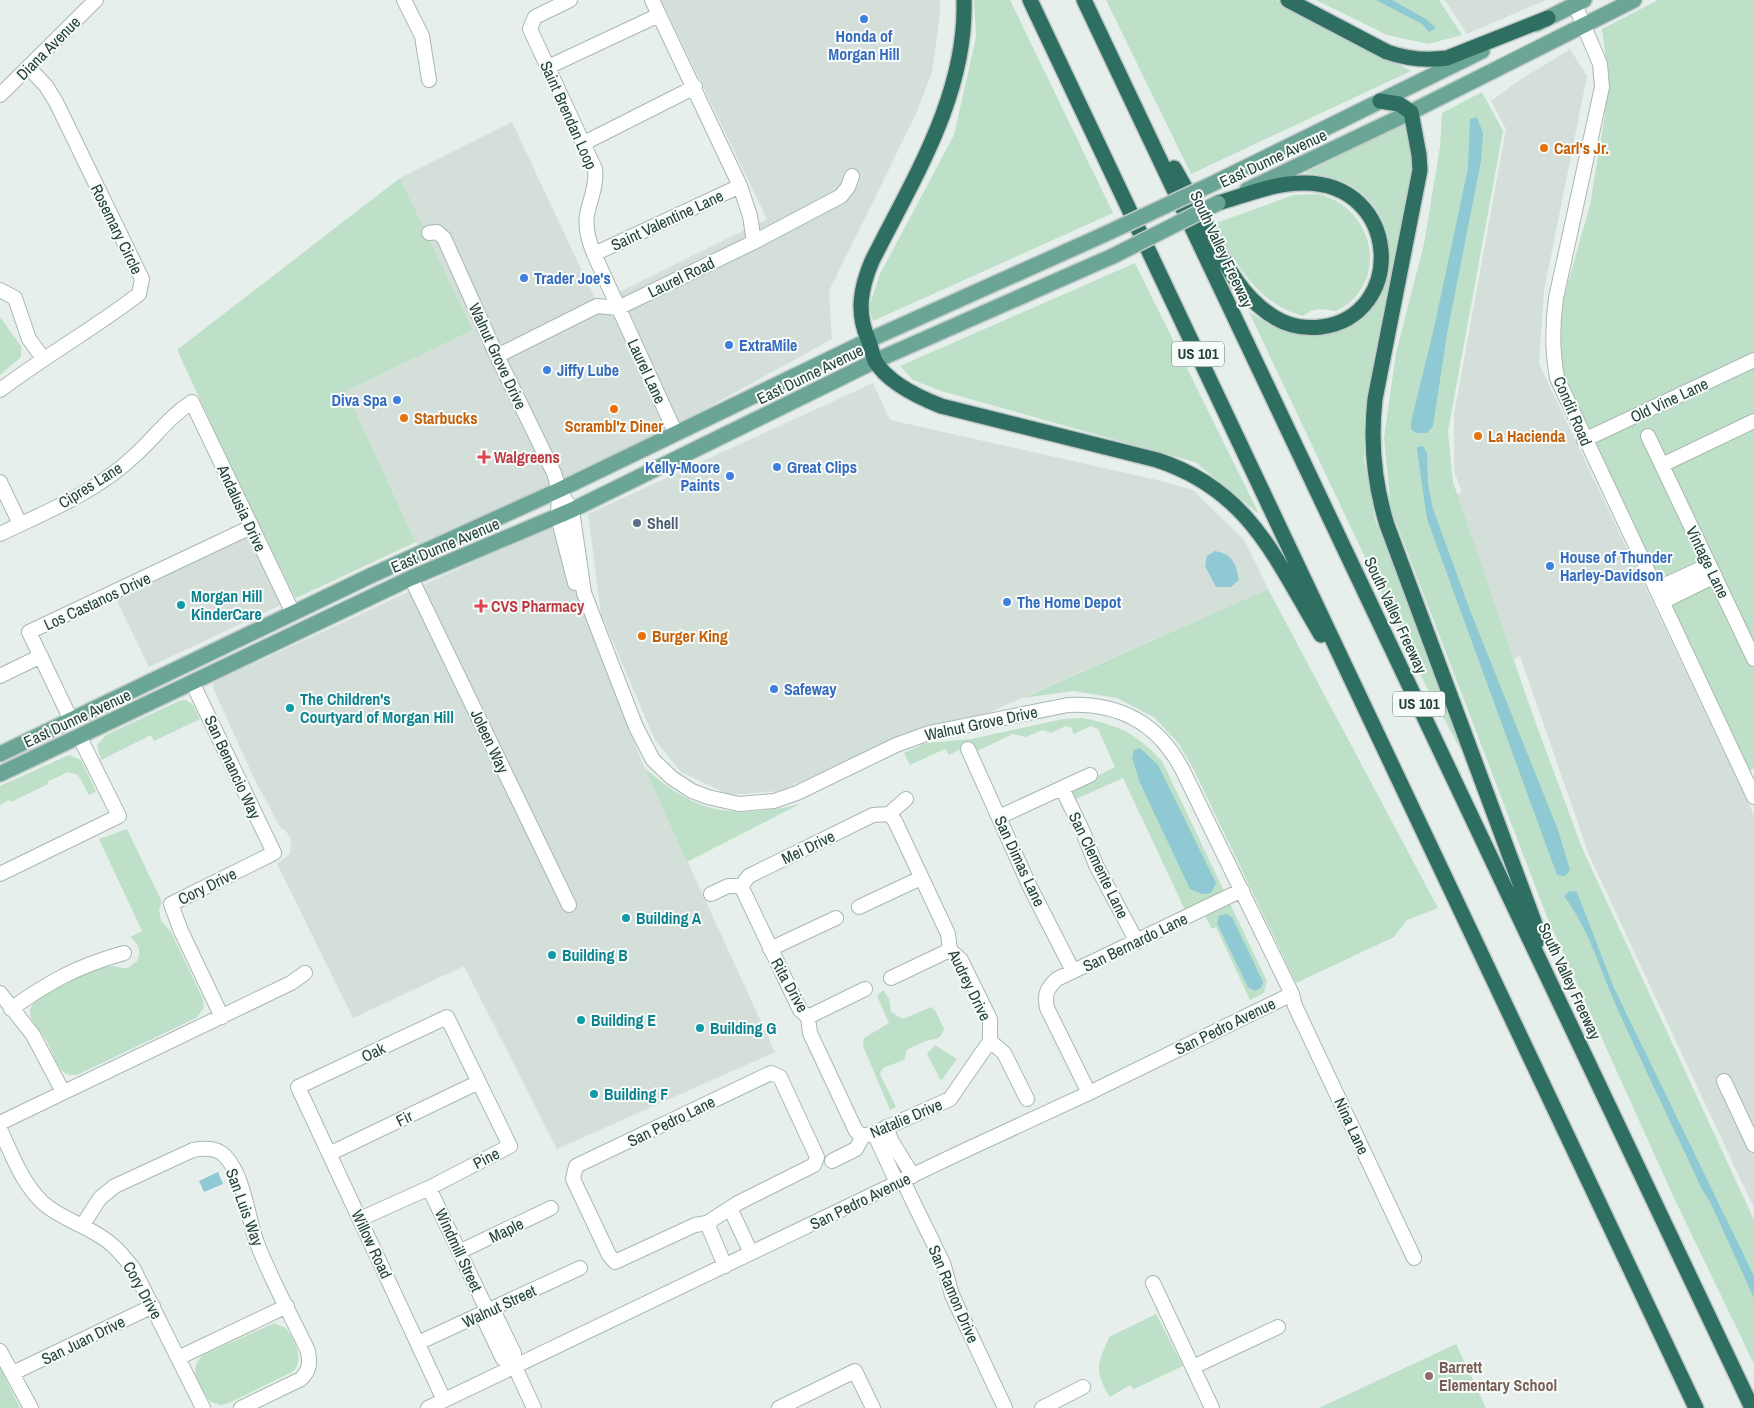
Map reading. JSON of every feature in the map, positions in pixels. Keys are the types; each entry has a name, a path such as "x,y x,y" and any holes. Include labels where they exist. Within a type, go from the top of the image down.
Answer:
{"highway":[{"path":"964,0 964,24 959,64 947,106 872,261 862,287 861,316 876,361 896,381 924,399 941,406 1157,460 1177,466 1210,484 1238,507 1260,533 1366,709"},
{"name":"US 101","path":"1030,0 1696,1408"},
{"name":"South Valley Freeway","path":"1084,0 1752,1408"},
{"path":"1288,0 1387,52 1422,60 1447,58 1548,18"},
{"path":"1125,86 1193,201 1224,261 1241,287 1257,305 1278,321 1299,328 1320,327 1336,324 1348,318 1370,296 1381,266 1380,237 1371,216 1356,200 1347,194 1328,186 1298,183 1266,189 1218,203"},
{"path":"1380,101 1399,104 1411,112 1420,155 1420,170 1375,399 1372,438 1374,474 1398,557 1535,924 1539,957"}],"main road":[{"name":"East Dunne Avenue","path":"0,774 411,578 572,510 876,361 1113,256 1218,203 1411,112 1634,0"},
{"name":"East Dunne Avenue","path":"0,754 293,613 559,490 869,340 1210,185 1548,18 1577,1"},
{"path":"376,574 387,577 401,573 411,578 419,563 456,546 464,533"},
{"path":"259,650 264,638 288,625 293,613"},
{"path":"79,736 78,730 80,726 137,699 148,683"}],"street":[{"name":"Diana Avenue","path":"0,95 96,0"},
{"path":"404,0 422,36 429,80"},
{"name":"Saint Brendan Loop","path":"570,0 535,17 530,29 595,169 596,182 587,217 588,239 618,308"},
{"path":"652,0 740,186 750,216 754,242"},
{"name":"Condit Road","path":"1577,1 1600,64 1602,87 1579,188 1552,329 1552,349 1557,378 1584,440 1659,596 1750,777 1754,797"},
{"path":"548,67 659,15"},
{"name":"Rosemary Circle","path":"0,390 43,358 112,314 139,294 142,278 56,102 46,86 28,67"},
{"path":"584,143 695,88"},
{"name":"Laurel Road","path":"497,356 597,306 618,308 754,242 841,196 848,187 852,176"},
{"name":"Saint Valentine Lane","path":"594,254 740,186"},
{"name":"Walnut Grove Drive","path":"429,233 437,232 444,238 497,356 554,473 559,490 572,510 584,593 636,727 653,760 672,778 692,791 708,797 739,804 774,801 797,793 896,745 929,733 1068,705 1106,707 1141,722 1167,744 1184,771 1292,994"},
{"path":"0,290 15,298 29,339 43,358"},
{"name":"Laurel Lane","path":"618,308 676,434"},
{"name":"Old Vine Lane","path":"1584,440 1754,360"},
{"name":"Cipres Lane","path":"0,534 100,483 134,457 176,412 192,402"},
{"name":"Andalusia Drive","path":"192,402 293,613"},
{"path":"1662,465 1754,421"},
{"name":"Vintage Lane","path":"1648,436 1754,659"},
{"path":"0,482 20,524"},
{"name":"Walnut Grove Drive","path":"559,490 558,516 575,583 584,593"},
{"name":"Los Castanos Drive","path":"71,720 29,632 251,527"},
{"path":"1659,596 1712,571"},
{"name":"Joleen Way","path":"411,578 569,905"},
{"path":"0,676 41,656"},
{"name":"San Benancio Way","path":"192,682 274,853"},
{"path":"0,874 119,816 79,736"},
{"name":"San Dimas Lane","path":"968,749 1030,887 1073,971"},
{"path":"999,817 1090,775"},
{"name":"San Clemente Lane","path":"1062,788 1096,865 1137,942"},
{"name":"Mei Drive","path":"711,894 728,886 741,886 748,876 873,815 889,814 906,799"},
{"name":"Audrey Drive","path":"889,814 895,820 948,934 950,950 961,960 990,1019 990,1041 1004,1053 1027,1099"},
{"name":"Cory Drive","path":"222,1017 181,931 171,904 274,853"},
{"path":"859,907 921,878"},
{"name":"Rita Drive","path":"741,886 800,1010 808,1017 810,1032 856,1131 875,1132"},
{"name":"San Bernardo Lane","path":"1089,1093 1047,1008 1045,999 1048,987 1073,971 1137,942 1242,890"},
{"path":"770,950 836,918"},
{"path":"891,978 950,950"},
{"path":"11,1009 54,979 86,964 124,953"},
{"path":"0,1123 292,983 305,974"},
{"path":"808,1017 864,990"},
{"path":"0,994 38,1043 63,1092"},
{"name":"San Pedro Avenue","path":"428,1408 514,1365 1089,1093 1292,994"},
{"name":"Nina Lane","path":"1292,994 1295,1006 1414,1258"},
{"name":"Pine","path":"360,1219 429,1188 510,1146 447,1017"},
{"name":"Oak","path":"298,1087 447,1017"},
{"name":"Natalie Drive","path":"832,1161 856,1149 875,1132 950,1099 990,1041"},
{"name":"San Pedro Lane","path":"771,1073 780,1077 817,1157 814,1165 730,1208 707,1223 694,1226 615,1262 573,1179 576,1166 771,1073"},
{"path":"1724,1081 1754,1145"},
{"name":"Fir","path":"330,1154 479,1082"},
{"name":"Willow Road","path":"298,1087 444,1400"},
{"name":"Cory Drive","path":"0,1129 22,1176 43,1202 61,1216 82,1226 117,1249 133,1268 154,1306 203,1408"},
{"name":"San Ramon Drive","path":"875,1132 899,1150 904,1180 942,1263 952,1295 1005,1408"},
{"name":"San Ramon Drive","path":"875,1132 883,1156 904,1180"},
{"path":"883,1156 889,1149 899,1150"},
{"name":"San Luis Way","path":"82,1226 100,1198 115,1186 193,1150 216,1150 225,1155 243,1192 258,1245 308,1351 310,1360 308,1372 301,1379 241,1408"},
{"name":"Windmill Street","path":"429,1188 488,1312 514,1353 514,1365 534,1408"},
{"name":"Maple","path":"460,1251 551,1208"},
{"path":"730,1208 751,1253"},
{"path":"707,1223 724,1266"},
{"name":"Walnut Street","path":"418,1343 580,1268"},
{"path":"1153,1282 1212,1408"},
{"name":"San Juan Drive","path":"13,1374 154,1306"},
{"path":"178,1358 287,1306"},
{"path":"1193,1367 1278,1327"},
{"path":"0,1351 31,1408"},
{"path":"779,1408 855,1372 873,1408"},
{"path":"1042,1408 1084,1387"}],"shaded area":[{"path":"661,0 940,0 940,14 932,72 916,114 829,291 832,339 426,563 346,391 473,330 400,178 512,122 597,303 767,219"},
{"path":"1445,0 1546,0 1467,34"},
{"path":"1570,49 1587,76 1544,291 1539,364 1754,815 1754,1208 1589,855 1520,656 1508,662 1451,497 1462,492 1454,471 1454,415 1506,129 1491,101 1520,80"},
{"path":"873,383 890,420 1157,480 1193,490 1244,540 1268,589 988,713 924,726 780,791 730,795 681,772 655,740 601,614 588,514"},
{"path":"560,522 612,686 645,769 775,1052 557,1149 464,966 353,1018 277,864 290,854 291,839 285,830 280,827 254,778 213,688 214,682"},
{"path":"261,530 296,598 149,667 115,597"}],"green space":[{"path":"974,0 1010,0 1113,213 873,321 869,307 880,274 954,135 976,37"},
{"path":"1106,0 1276,0 1411,71 1191,174"},
{"path":"1316,0 1439,0 1462,35 1428,44 1387,35"},
{"path":"1658,0 1754,0 1754,768 1747,772 1560,384 1557,322 1590,205 1605,114 1606,59 1602,29"},
{"path":"1482,92 1503,131 1448,431 1453,482 1531,710 1582,848 1754,1220 1754,1364 1675,1200 1547,917 1391,509 1384,438 1396,353 1424,244 1440,147 1442,113"},
{"path":"1405,122 1410,138 1412,166 1370,378 1364,418 1364,460 1375,520 1466,752 1463,754 1423,680 1249,312 1272,326 1290,333 1326,334 1351,324 1370,307 1383,284 1389,259 1387,233 1376,209 1350,185 1331,178 1305,173"},
{"path":"400,178 473,330 346,391 416,542 296,598 261,530 177,350"},
{"path":"1318,194 1337,202 1353,214 1363,230 1369,247 1370,266 1364,283 1353,299 1336,311 1315,310 1304,316 1287,310 1260,292 1240,267 1213,224 1294,195"},
{"path":"1135,263 1259,514 1195,462 941,391 913,380 900,366"},
{"path":"0,317 21,346 21,357 0,375"},
{"path":"1268,589 1438,908 1407,920 1394,937 1296,983 1192,766 1178,743 1155,718 1117,698 1073,691 1023,698"},
{"path":"186,700 193,705 200,719 154,741 151,735 101,760 97,745 106,735 179,701"},
{"path":"1083,718 1108,724 1127,732 1144,744 1162,761 1267,981 1264,993 1250,1000 1216,927 1212,929 1200,906 1186,912 1123,778 1074,800 1069,790 1115,767 1098,729 1091,726 1074,734 1071,728 1066,726 1051,733 1043,730 1026,737 1013,734 975,752 970,744 949,755 945,749 910,765 904,753 926,743 971,739 1063,719"},
{"path":"69,755 81,760 96,792 89,795 78,775 68,772 11,802 9,800 0,805 0,786"},
{"path":"645,769 678,793 711,808 740,812 770,810 800,804 687,862"},
{"path":"127,829 162,902 159,909 161,921 171,932 203,999 204,1008 196,1018 79,1074 69,1075 59,1067 46,1040 33,1022 30,1010 34,1004 53,989 78,976 109,966 128,968 137,961 138,948 130,937 142,931 99,839"},
{"path":"883,990 889,999 891,1012 903,1019 931,1007 935,1010 944,1029 939,1037 907,1050 904,1060 883,1068 880,1074 896,1107 890,1110 863,1046 864,1038 889,1023 877,996"},
{"path":"935,1045 957,1059 941,1081 927,1054"},
{"path":"1156,1314 1183,1366 1134,1389 1130,1385 1110,1397 1099,1373 1100,1361 1109,1337"},
{"path":"274,1323 286,1328 295,1344 298,1360 294,1371 229,1403 221,1405 211,1402 199,1385 195,1372 199,1360 204,1355"},
{"name":"Barrett Elementary School","path":"1456,1344 1486,1408 1319,1408"},
{"path":"0,1367 20,1408 0,1408"}],"water":[{"path":"1376,0 1392,0 1426,19 1436,28 1429,32 1422,24"},
{"path":"1477,117 1483,133 1481,161 1447,334 1433,426 1427,433 1416,433 1411,429 1411,422 1434,328 1468,168 1470,119"},
{"path":"1423,446 1427,453 1428,484 1433,509 1471,613 1558,830 1570,870 1565,876 1557,875 1427,519 1417,450 1417,447"},
{"path":"1215,551 1230,557 1237,569 1239,580 1231,587 1216,587 1205,566 1207,556"},
{"path":"1140,748 1158,765 1216,883 1211,893 1202,894 1190,889 1140,783 1132,758 1134,750"},
{"path":"1569,891 1577,892 1614,988 1754,1276 1754,1298 1628,1032 1581,922 1564,896"},
{"path":"1226,914 1232,917 1263,982 1261,988 1255,991 1248,987 1217,923 1219,916"},
{"path":"218,1172 223,1184 204,1192 199,1181"}],"place":[{"name":"Honda of Morgan Hill","path":"864,19"},
{"name":"Carl's Jr.","path":"1544,148"},
{"name":"Trader Joe's","path":"524,278"},
{"name":"ExtraMile","path":"729,345"},
{"name":"Jiffy Lube","path":"547,370"},
{"name":"Diva Spa","path":"397,400"},
{"name":"Scrambl'z Diner","path":"614,409"},
{"name":"Starbucks","path":"404,418"},
{"name":"La Hacienda","path":"1478,436"},
{"name":"Walgreens","path":"484,457"},
{"name":"Great Clips","path":"777,467"},
{"name":"Kelly-Moore Paints","path":"730,476"},
{"name":"Shell","path":"637,523"},
{"name":"House of Thunder Harley-Davidson","path":"1550,566"},
{"name":"The Home Depot","path":"1007,602"},
{"name":"Morgan Hill KinderCare","path":"181,605"},
{"name":"CVS Pharmacy","path":"481,606"},
{"name":"Burger King","path":"642,636"},
{"name":"Safeway","path":"774,689"},
{"name":"The Children's Courtyard of Morgan Hill","path":"290,708"},
{"name":"Building A","path":"626,918"},
{"name":"Building B","path":"552,955"},
{"name":"Building E","path":"581,1020"},
{"name":"Building G","path":"700,1028"},
{"name":"Building F","path":"594,1094"},
{"name":"Barrett Elementary School","path":"1429,1376"}]}
